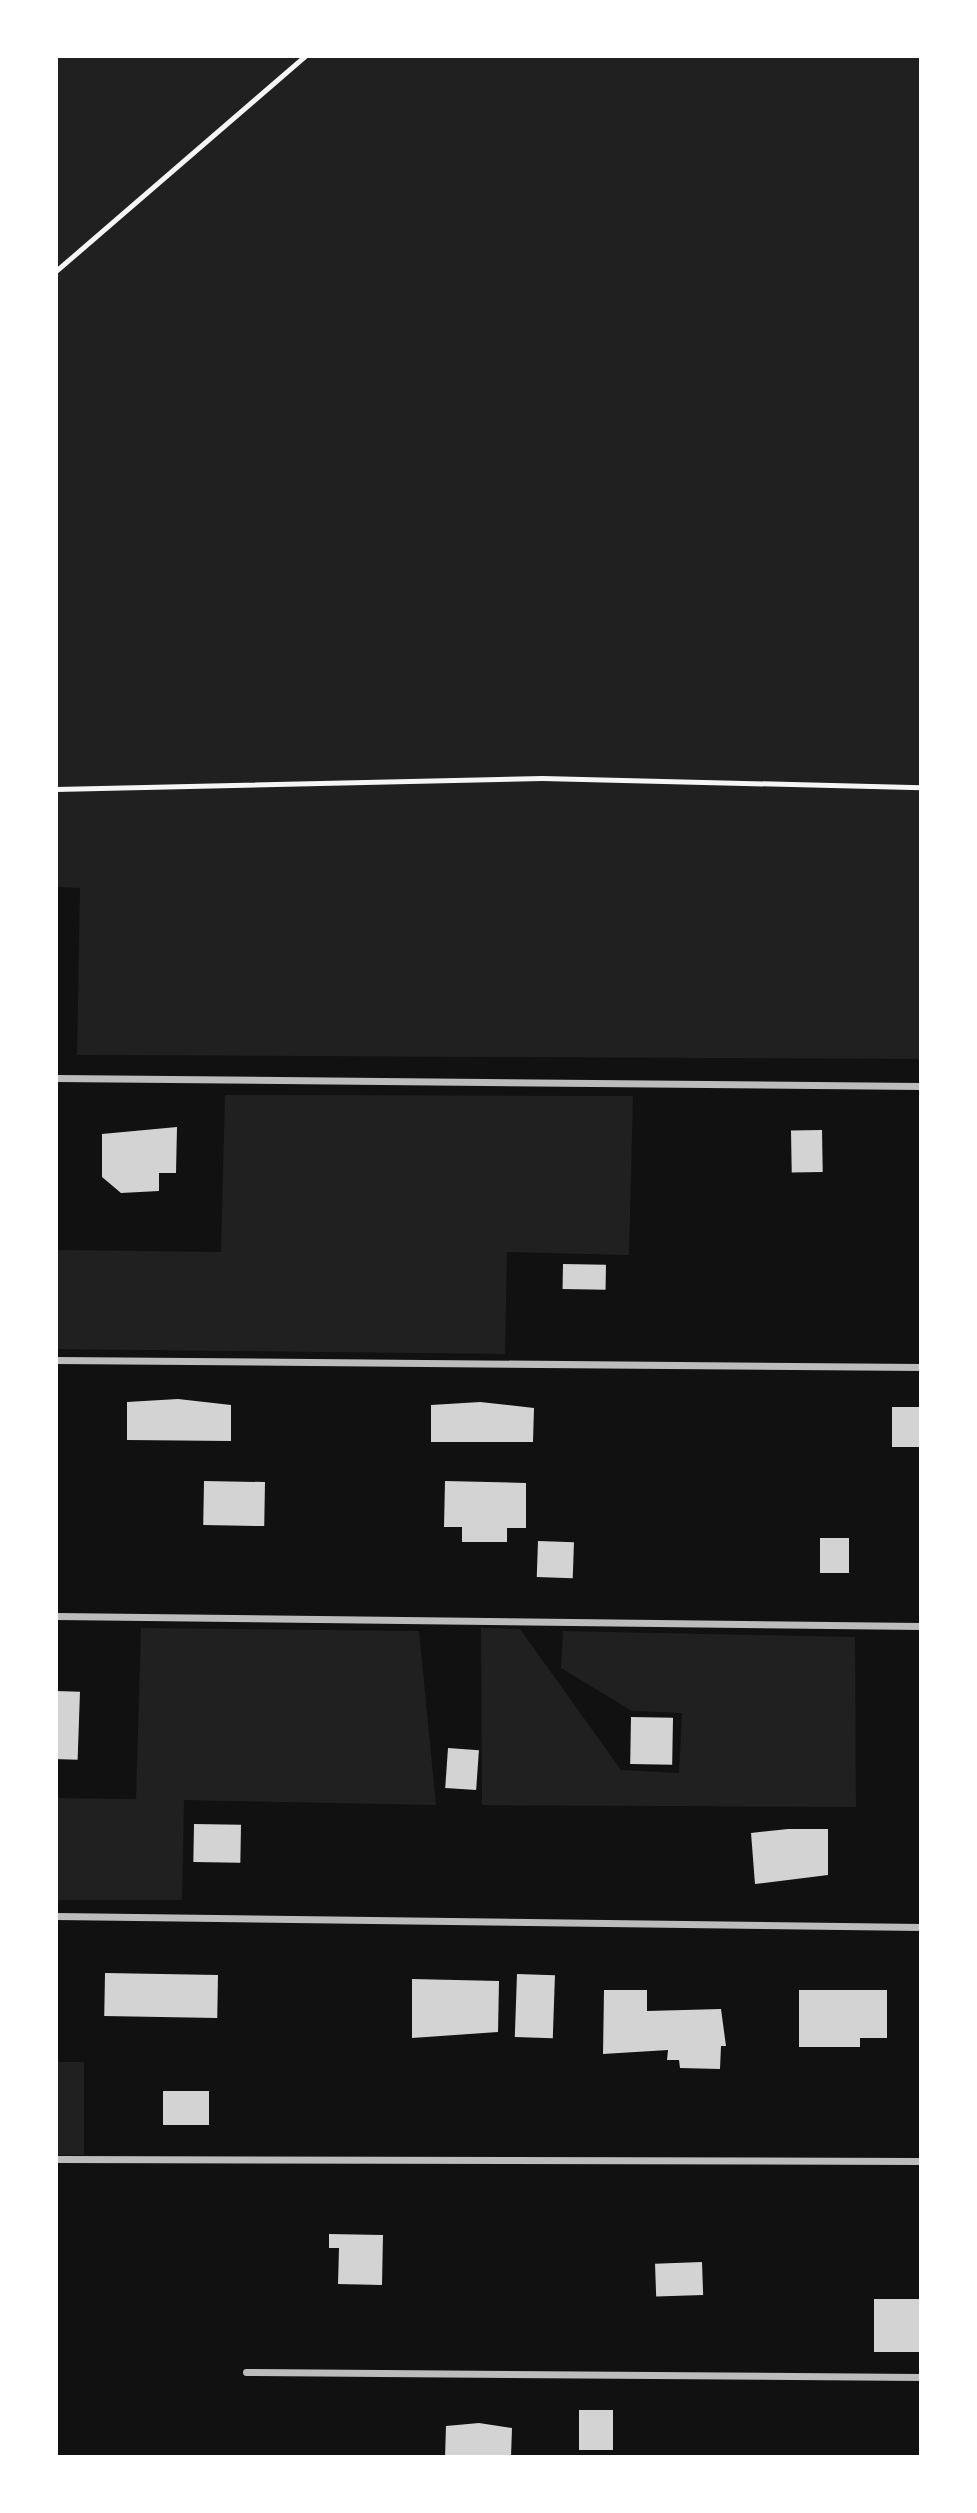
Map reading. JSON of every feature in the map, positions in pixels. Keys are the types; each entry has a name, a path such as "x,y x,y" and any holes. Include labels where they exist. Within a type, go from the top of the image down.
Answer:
{"street":[{"path":"56,1078 921,1086"},
{"path":"56,1360 921,1367"},
{"path":"56,1616 921,1626"},
{"path":"56,1916 921,1927"},
{"path":"56,2159 921,2161"},
{"path":"246,2372 921,2377"}],"path":[{"path":"56,271 305,56"},
{"path":"56,789 542,778 921,787"}],"shaded area":[{"path":"56,56 921,56 921,1059 77,1055 80,888 56,887"},
{"path":"225,1095 633,1096 629,1255 507,1252 505,1354 56,1349 56,1250 221,1252"},
{"path":"141,1628 419,1631 436,1805 184,1800 182,1900 56,1900 56,1798 136,1799"},
{"path":"481,1628 520,1629 621,1770 679,1773 682,1713 632,1711 561,1668 563,1631 855,1637 856,1807 482,1805"},
{"path":"56,2062 84,2062 84,2155 56,2155"}],"building":[{"path":"177,1127 176,1173 159,1173 159,1191 121,1193 102,1177 102,1134"},
{"path":"822,1130 823,1172 792,1173 791,1131"},
{"path":"563,1264 606,1265 606,1290 563,1289"},
{"path":"178,1399 231,1405 231,1441 127,1440 127,1402"},
{"path":"480,1402 534,1408 533,1442 431,1442 431,1405"},
{"path":"892,1407 921,1407 921,1447 892,1447"},
{"path":"204,1481 265,1482 264,1526 203,1525"},
{"path":"445,1481 526,1483 526,1528 507,1528 507,1542 462,1542 462,1527 444,1527"},
{"path":"820,1538 849,1538 849,1573 820,1573"},
{"path":"538,1541 574,1542 573,1578 537,1577"},
{"path":"56,1691 80,1692 78,1760 56,1759"},
{"path":"631,1717 673,1718 672,1765 630,1764"},
{"path":"448,1748 479,1750 476,1790 445,1788"},
{"path":"194,1824 241,1825 240,1863 193,1862"},
{"path":"828,1829 828,1875 755,1884 751,1833"},
{"path":"105,1973 218,1975 217,2018 104,2016"},
{"path":"517,1974 555,1975 553,2038 515,2037"},
{"path":"412,1979 499,1981 498,2032 412,2038"},
{"path":"604,1990 647,1990 647,2011 721,2009 726,2046 721,2046 720,2069 680,2068 679,2060 667,2060 668,2050 603,2054"},
{"path":"799,1990 887,1990 887,2038 860,2038 860,2047 799,2047"},
{"path":"163,2091 209,2091 209,2125 163,2125"},
{"path":"329,2234 383,2235 382,2285 338,2284 339,2248 329,2248"},
{"path":"702,2262 703,2295 656,2297 655,2264"},
{"path":"874,2299 921,2299 921,2352 874,2352"},
{"path":"579,2410 613,2410 613,2450 579,2450"},
{"path":"479,2423 512,2428 511,2457 445,2457 446,2426"}]}
